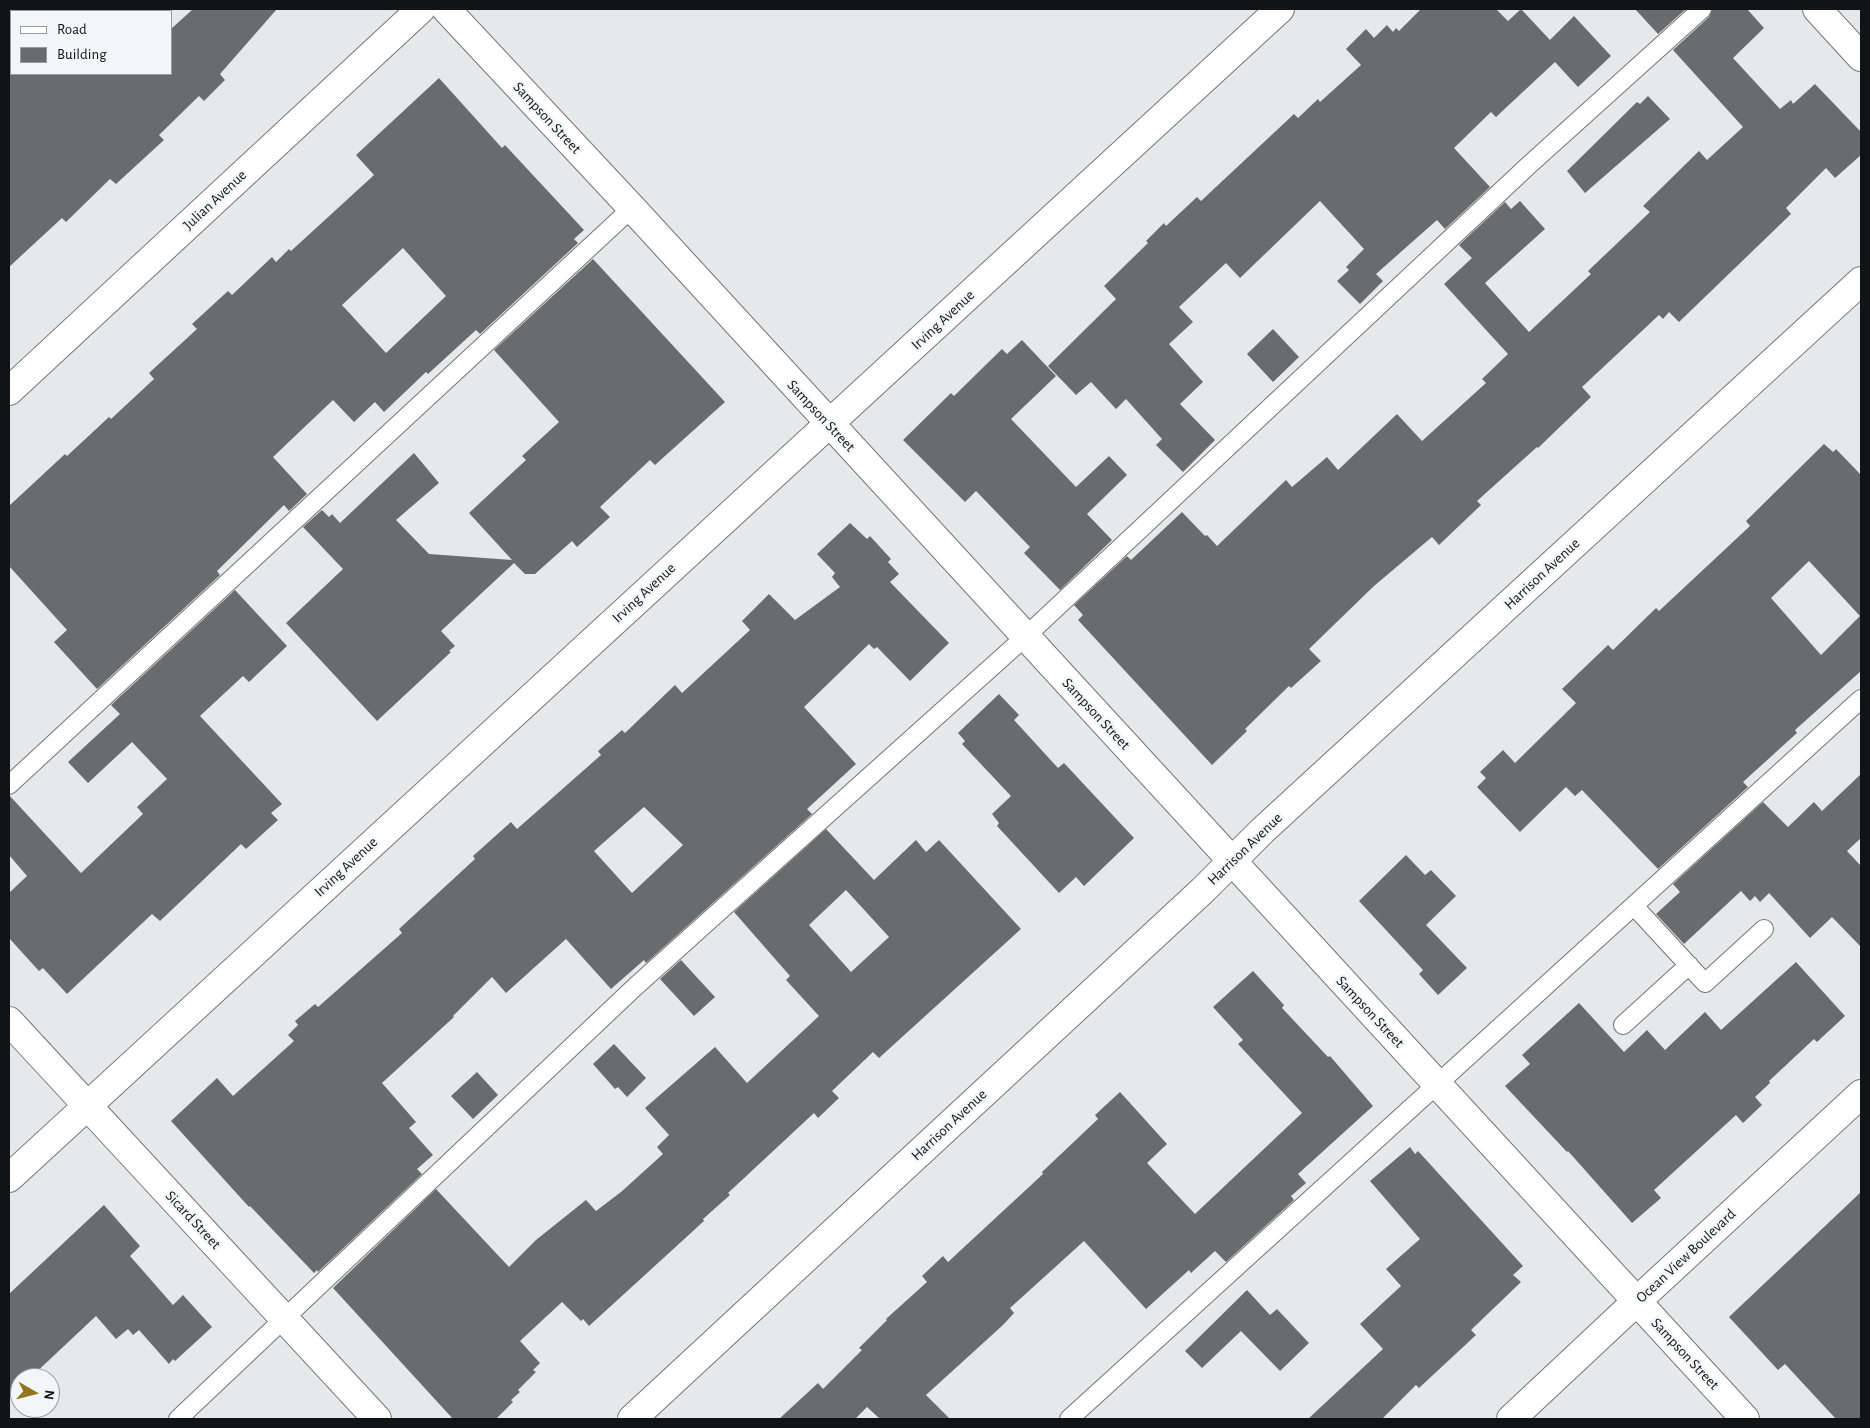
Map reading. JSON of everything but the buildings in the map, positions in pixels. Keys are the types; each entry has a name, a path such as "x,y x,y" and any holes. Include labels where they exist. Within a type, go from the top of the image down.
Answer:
{"street":[{"name":"Julian Avenue","path":"9,391 420,9"},
{"name":"Sampson Street","path":"446,9 632,208 1745,1419"},
{"name":"Irving Avenue","path":"9,1178 1280,9"},
{"path":"1817,9 1861,57"},
{"name":"Harrison Avenue","path":"632,1419 1195,897 1269,824 1861,281"},
{"name":"Sicard Street","path":"9,1021 377,1419"},
{"name":"Ocean View Boulevard","path":"1511,1419 1861,1094"}],"lane":[{"path":"178,1419 285,1320 636,986 1025,637 1521,172 1702,9"},
{"path":"9,785 632,208"},
{"path":"1069,1419 1861,699"},
{"path":"1634,906 1705,983 1764,929"},
{"path":"1622,1026 1689,965"}]}
